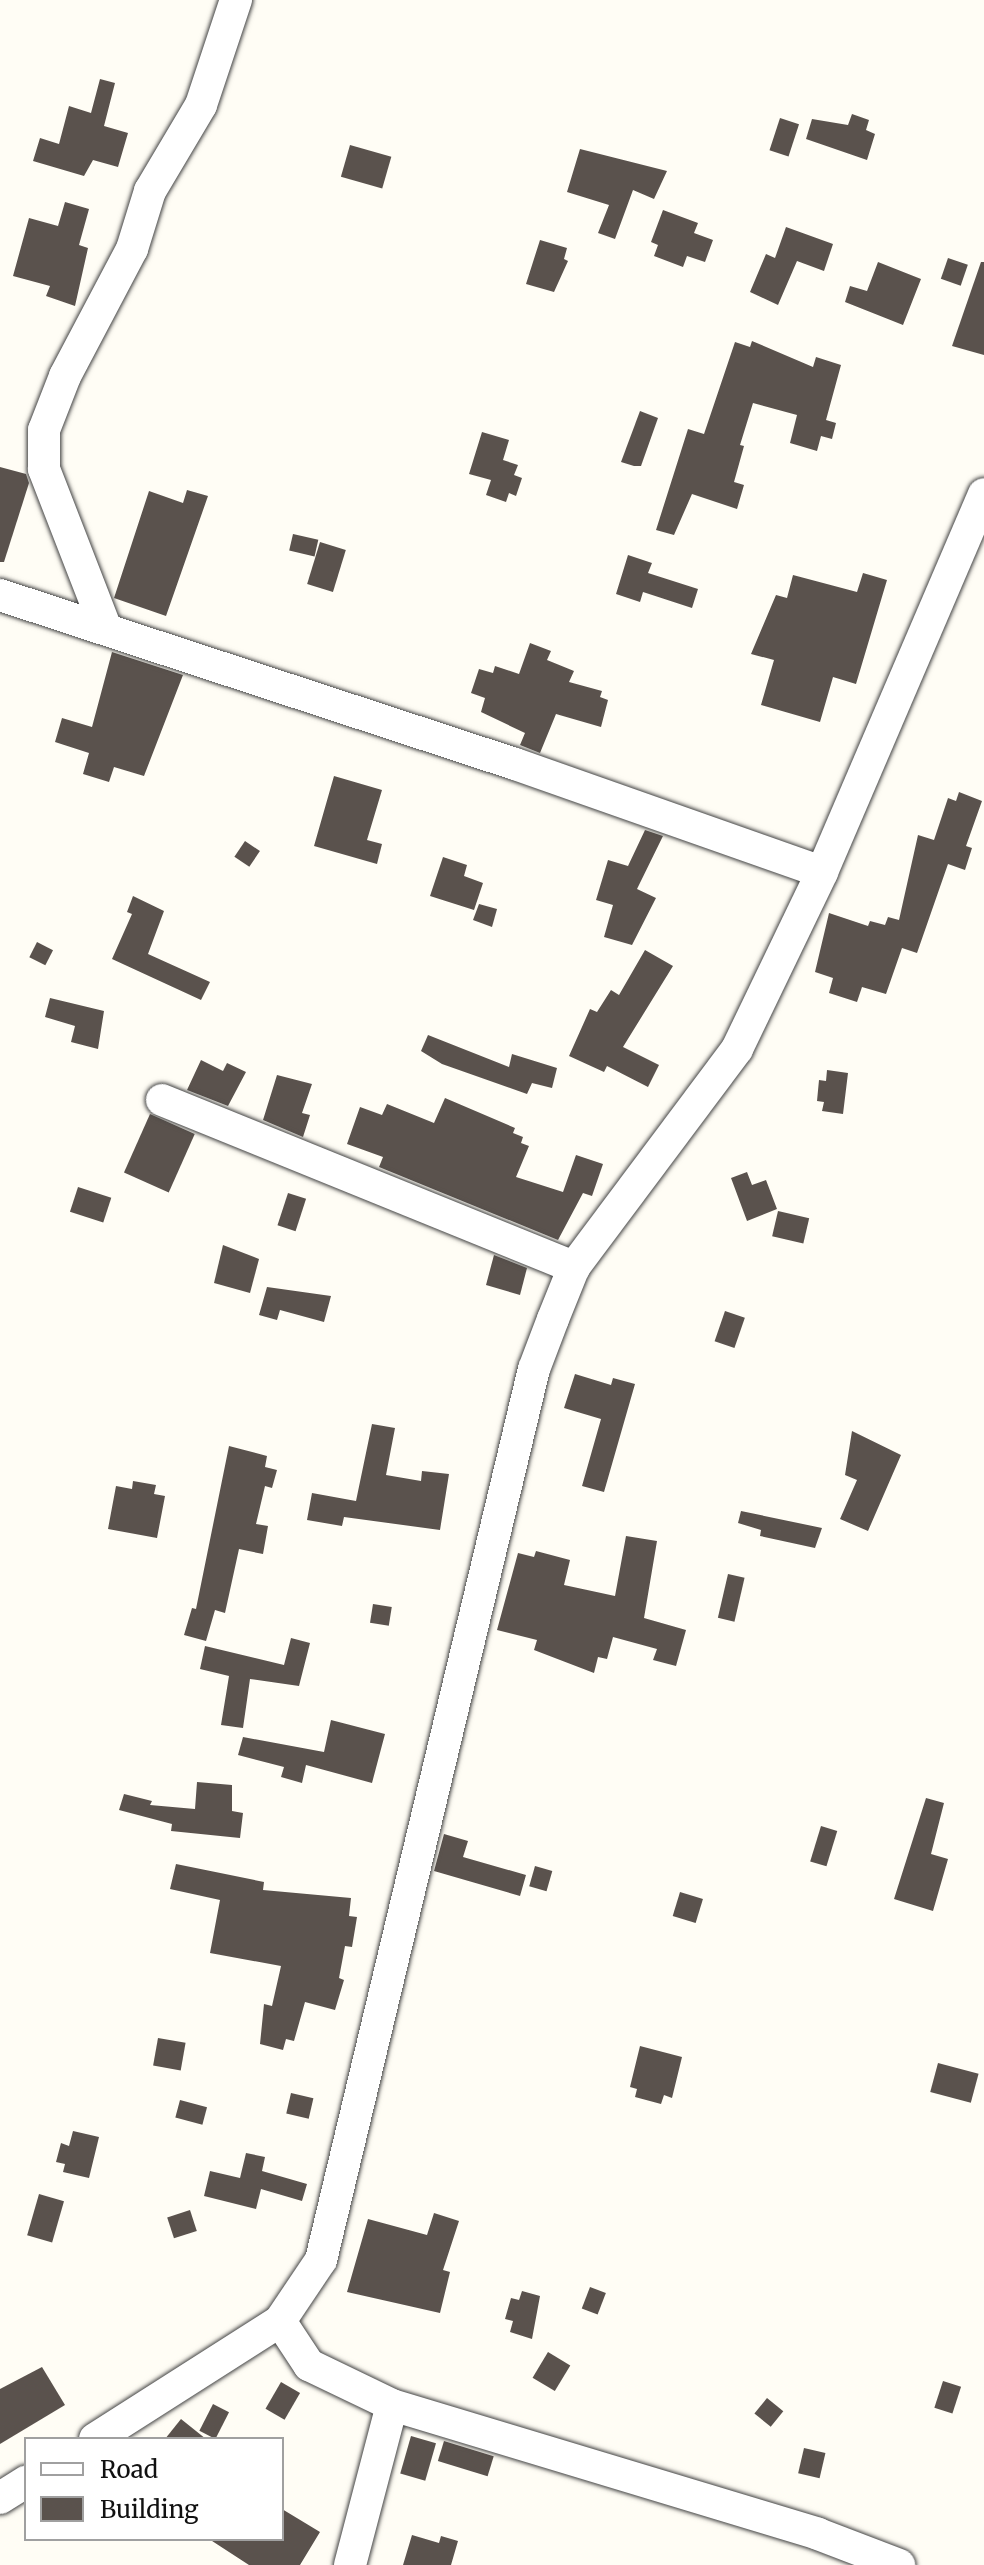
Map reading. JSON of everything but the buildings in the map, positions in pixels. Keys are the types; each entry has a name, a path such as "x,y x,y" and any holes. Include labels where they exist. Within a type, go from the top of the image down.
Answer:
{"street":[{"path":"106,629 44,469 44,430 65,376 132,249 150,191 201,105 236,0"},
{"path":"98,2437 280,2321 321,2260 534,1369 574,1267 737,1049 822,872 984,494"},
{"path":"0,595 822,872"},
{"path":"162,1100 574,1267"},
{"path":"280,2321 309,2365 392,2405 818,2534 899,2565"},
{"path":"350,2565 392,2405"},
{"path":"0,2498 24,2483"}]}
